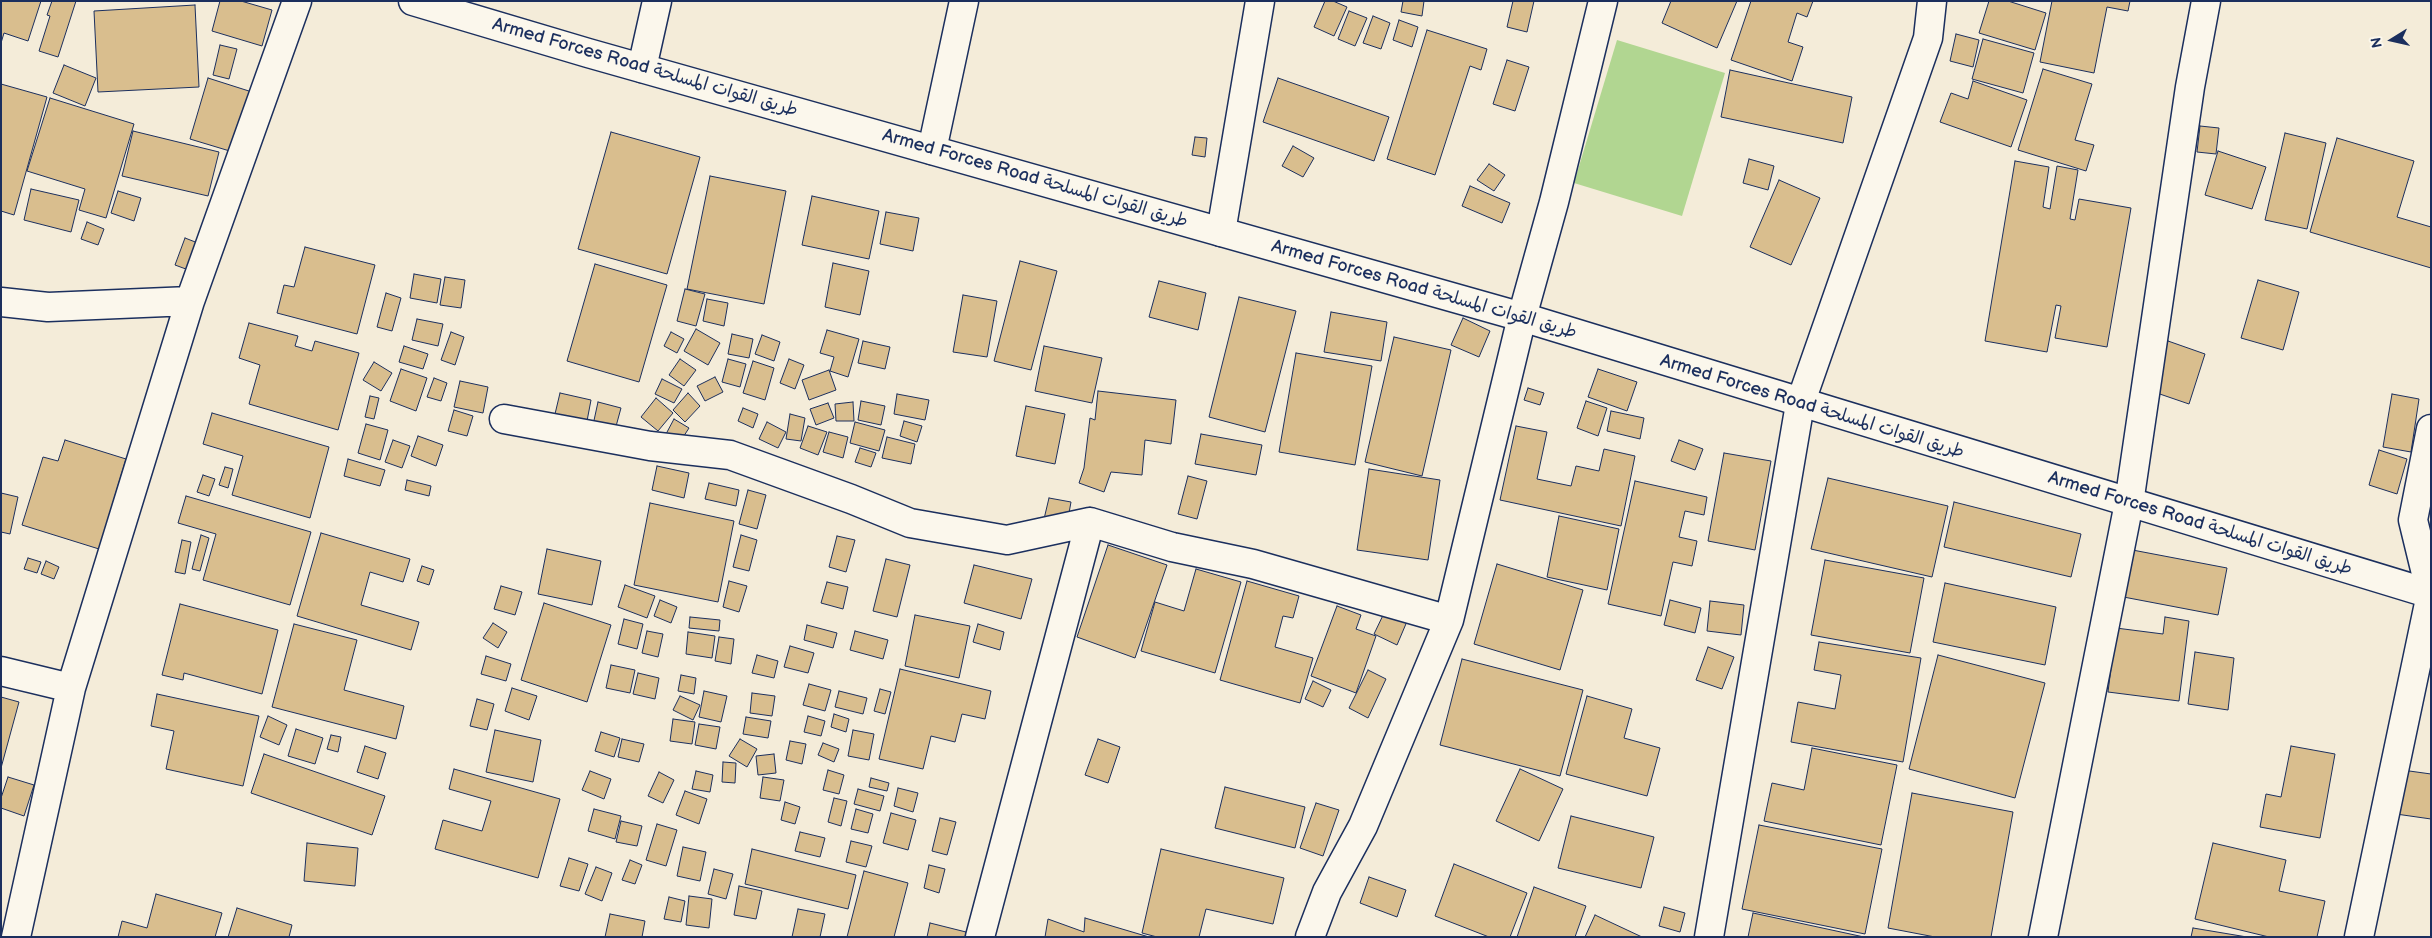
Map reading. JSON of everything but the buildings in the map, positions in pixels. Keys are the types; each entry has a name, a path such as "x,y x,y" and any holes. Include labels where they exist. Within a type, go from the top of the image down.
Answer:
{"street":[{"path":"16,937 72,688 190,301 298,1"},
{"name":"Armed Forces Road طريق القوات المسلحة","path":"413,1 642,68 1522,317 1800,404 2431,594"},
{"path":"642,68 656,1"},
{"path":"932,150 964,1"},
{"path":"1221,232 1260,1"},
{"path":"1310,937 1326,892 1363,826 1449,620 1522,317 1554,202 1602,1"},
{"path":"1709,937 1800,404 1928,38 1932,1"},
{"path":"2043,937 2129,503 2190,87 2206,1"},
{"path":"1,302 48,307 190,301"},
{"path":"504,419 650,446 730,455 851,499 910,523 1007,540 1090,522 1172,547 1253,564 1449,620"},
{"path":"2359,937 2431,594 2413,520 2431,429"},
{"path":"980,937 1090,522"},
{"path":"1,670 72,688"}],"green space":[{"path":"1617,40 1725,73 1682,216 1574,183"}]}
